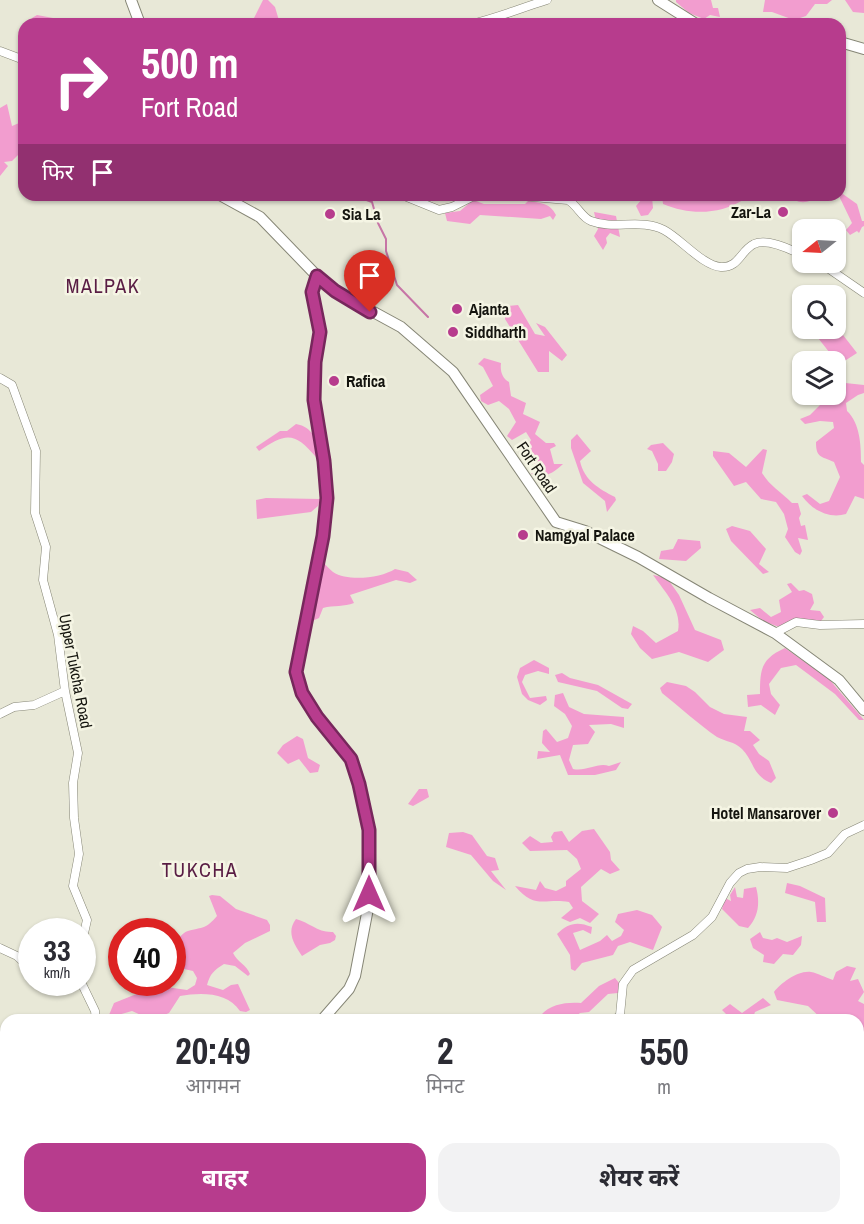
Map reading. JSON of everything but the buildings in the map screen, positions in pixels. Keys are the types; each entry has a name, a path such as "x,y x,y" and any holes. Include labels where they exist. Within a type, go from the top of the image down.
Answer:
{"street":[{"path":"131,0 138,18"},
{"path":"494,18 547,0"},
{"path":"658,0 686,18"},
{"path":"846,44 864,49"},
{"path":"0,51 18,58"},
{"name":"Fort Road","path":"231,201 260,217 317,276 335,291 401,327 453,372 556,522 585,531 638,557 775,633 839,680 864,710"},
{"path":"417,201 439,210 464,201"},
{"path":"570,201 576,205 584,218 592,222 610,225 642,225 661,229 682,242 705,261 718,267 735,264 754,244 763,243 792,252"},
{"path":"835,273 864,293"},
{"path":"317,276 312,292 320,332 315,362 314,400 324,461 327,498 323,536 296,672 302,693 317,717 351,759 369,830 369,903 355,976 349,989 327,1014"},
{"name":"Upper Tukcha Road","path":"0,378 12,385 36,451 35,513 46,547 43,580 58,634 65,691 78,753 73,783 74,818 79,854 73,886 86,918"},
{"path":"775,633 796,622 820,625 864,624"},
{"path":"0,714 14,707 34,705 65,691"},
{"path":"620,1014 623,984 633,970 693,935 712,917 730,883 739,873 747,868 787,868 811,860 828,853 845,834 864,825"},
{"path":"0,948 18,958"},
{"path":"88,996 95,1014"}],"shaded area":[{"path":"263,0 268,0 275,7 278,18 254,18"},
{"path":"676,0 711,0 713,8 718,8 720,17 710,15 702,18 689,13"},
{"path":"765,0 832,0 827,4 815,4 806,16 800,18 788,18 772,12 763,12"},
{"path":"845,0 864,0 864,13 853,12"},
{"path":"37,15 53,18 32,18"},
{"path":"7,104 12,126 18,124 18,155 12,161 4,162 8,166 0,176 0,108"},
{"path":"846,196 857,204 864,226 859,233 857,231 850,235 846,230 852,223 841,201 846,201"},
{"path":"472,201 484,204 525,204 528,201 545,204 556,215 553,220 550,216 541,219 480,215 470,224 447,221 445,213 460,211"},
{"path":"640,201 652,201 653,208 648,215 641,216 636,206"},
{"path":"663,201 741,201 714,211 704,212 693,212 663,204"},
{"path":"594,212 616,216 620,237 610,233 603,250 594,236 598,229"},
{"path":"518,305 535,334 545,336 536,323 545,327 567,355 562,361 549,351 549,372 538,372 505,319 507,306"},
{"path":"819,339 846,339 857,353 846,360 846,351 828,351"},
{"path":"484,358 501,363 502,374 509,382 511,396 526,403 523,414 540,422 535,434 546,443 554,443 556,446 550,449 554,464 563,464 552,472 540,476 531,474 536,471 526,449 531,440 526,432 512,440 507,436 516,422 509,409 499,401 488,405 481,401 480,395 493,386 483,367 478,364"},
{"path":"846,383 864,385 864,393 846,403"},
{"path":"846,403 847,411 855,422 859,435 861,462 864,465 864,499 855,496 846,514 833,515 821,512 802,496 807,494 820,504 829,501 840,477 834,462 820,456 816,447 816,442 834,428 833,422 820,421 805,424 800,419 810,415 820,405 846,405"},
{"path":"296,424 310,431 320,455 316,457 302,443 290,438 276,440 259,451 256,447 280,431 287,431"},
{"path":"577,434 591,451 580,461 585,474 598,487 615,497 616,500 607,512 605,501 583,483 571,448 571,440"},
{"path":"663,443 674,454 666,471 658,471 658,464 652,451 647,449 651,445"},
{"path":"763,449 767,450 762,473 765,478 792,503 798,503 801,526 805,525 808,540 798,538 802,551 800,555 795,552 785,537 788,529 784,514 776,502 761,499 746,482 734,486 713,456 713,451 729,453 746,467"},
{"path":"266,498 320,499 318,506 311,512 257,519 256,500"},
{"path":"732,526 750,531 766,549 759,564 769,572 763,574 731,541 726,529"},
{"path":"678,539 700,541 701,548 686,561 659,559 661,551 673,549"},
{"path":"323,562 333,572 347,577 373,577 395,569 408,572 417,580 410,583 396,580 350,595 354,603 323,608 319,618 310,622 316,605"},
{"path":"653,575 667,578 679,595 695,630 721,640 724,650 708,662 679,652 652,659 640,648 631,634 633,626 643,631 656,643 678,631 679,623 675,608"},
{"path":"791,583 799,591 804,590 812,594 814,603 810,610 820,611 824,617 821,621 805,619 779,627 763,621 750,610 760,608 771,617 781,612 779,600 792,592 787,584"},
{"path":"785,648 829,679 864,720 859,720 835,694 796,665 781,668 769,684 771,694 780,705 775,715 761,705 748,707 747,695 760,694 762,671 767,661"},
{"path":"534,660 549,668 549,674 538,671 525,675 522,682 530,698 546,696 547,700 540,705 528,700 522,694 517,677 520,668"},
{"path":"562,673 570,678 598,685 632,704 628,709 622,708 597,691 558,682 555,675"},
{"path":"667,682 686,686 710,707 724,714 747,717 744,731 750,731 760,740 753,745 759,754 769,761 776,778 771,783 765,780 739,746 717,737 662,693 660,688"},
{"path":"563,693 569,707 584,714 624,717 624,728 611,724 589,725 595,732 588,744 573,745 569,760 573,769 578,770 621,762 616,770 595,775 568,775 560,755 537,759 538,751 550,752 542,743 543,731 546,729 557,742 568,738 572,726 565,714 554,706 555,695"},
{"path":"297,736 303,739 308,758 320,765 318,772 310,773 299,759 288,764 277,753 283,745"},
{"path":"419,789 427,789 429,797 413,806 408,804"},
{"path":"594,829 610,852 611,860 620,870 610,874 601,869 581,887 582,901 599,914 590,923 580,918 570,922 561,918 573,908 569,902 534,901 515,886 536,890 540,881 545,888 556,891 566,886 566,881 581,869 577,859 567,850 530,851 522,843 530,836 541,843 553,842 551,837 554,832 562,831 569,842 582,831"},
{"path":"463,832 472,835 487,856 495,858 499,870 491,871 506,890 493,881 471,855 446,847 449,833"},
{"path":"787,883 800,886 825,898 826,922 817,922 815,902 785,893"},
{"path":"735,887 737,897 743,898 744,889 756,887 758,909 748,928 739,926 722,909 725,898 731,901 730,895"},
{"path":"212,895 220,896 236,909 267,920 270,925 270,931 245,943 233,953 249,971 248,976 235,966 224,964 213,973 207,985 223,990 238,984 250,1010 246,1012 240,1011 229,1000 221,997 205,994 186,995 186,990 195,985 197,978 193,971 186,969 186,932 207,925 217,916 209,896"},
{"path":"637,910 652,915 662,927 653,950 630,942 618,946 613,955 582,963 575,971 571,969 570,955 557,934 561,930 573,924 592,927 591,934 583,930 573,933 580,950 600,941 607,935 612,941 621,936 624,930 615,922 618,914"},
{"path":"296,919 323,931 333,932 336,936 335,940 320,945 302,956 291,933"},
{"path":"760,932 763,938 772,940 777,938 787,942 802,936 801,945 793,955 783,954 774,964 763,962 764,955 753,948 750,939"},
{"path":"847,966 856,968 850,981 858,979 864,992 858,1001 864,1004 864,1014 817,1014 808,1006 777,1000 774,992 795,975 811,972 833,980 836,972"},
{"path":"615,978 620,984 618,993 608,994 589,1012 542,1014 559,1004 581,1003 599,986"},
{"path":"132,996 180,996 167,1014 139,1014 132,1011 109,1014 114,1003"},
{"path":"763,998 771,1005 754,1014 726,1014 722,1010 730,1004 742,1013"}],"waterway":[{"path":"369,201 372,202 378,223 386,239 386,251 397,285 428,317"}],"place":[{"name":"Zar-La","path":"783,212"},
{"name":"Sia La","path":"330,214"},
{"name":"Ajanta","path":"457,309"},
{"name":"Siddharth","path":"453,332"},
{"name":"Rafica","path":"334,381"},
{"name":"Namgyal Palace","path":"523,535"},
{"name":"Hotel Mansarover","path":"833,813"}],"district":[{"name":"MALPAK","path":"103,286"},
{"name":"TUKCHA","path":"200,870"}],"route":[{"path":"369,894 369,830 359,784 351,759 317,717 302,693 296,672 296,662 323,536 327,498 324,461 314,400 315,362 320,332 312,292 317,276 335,291 370,312"}]}
